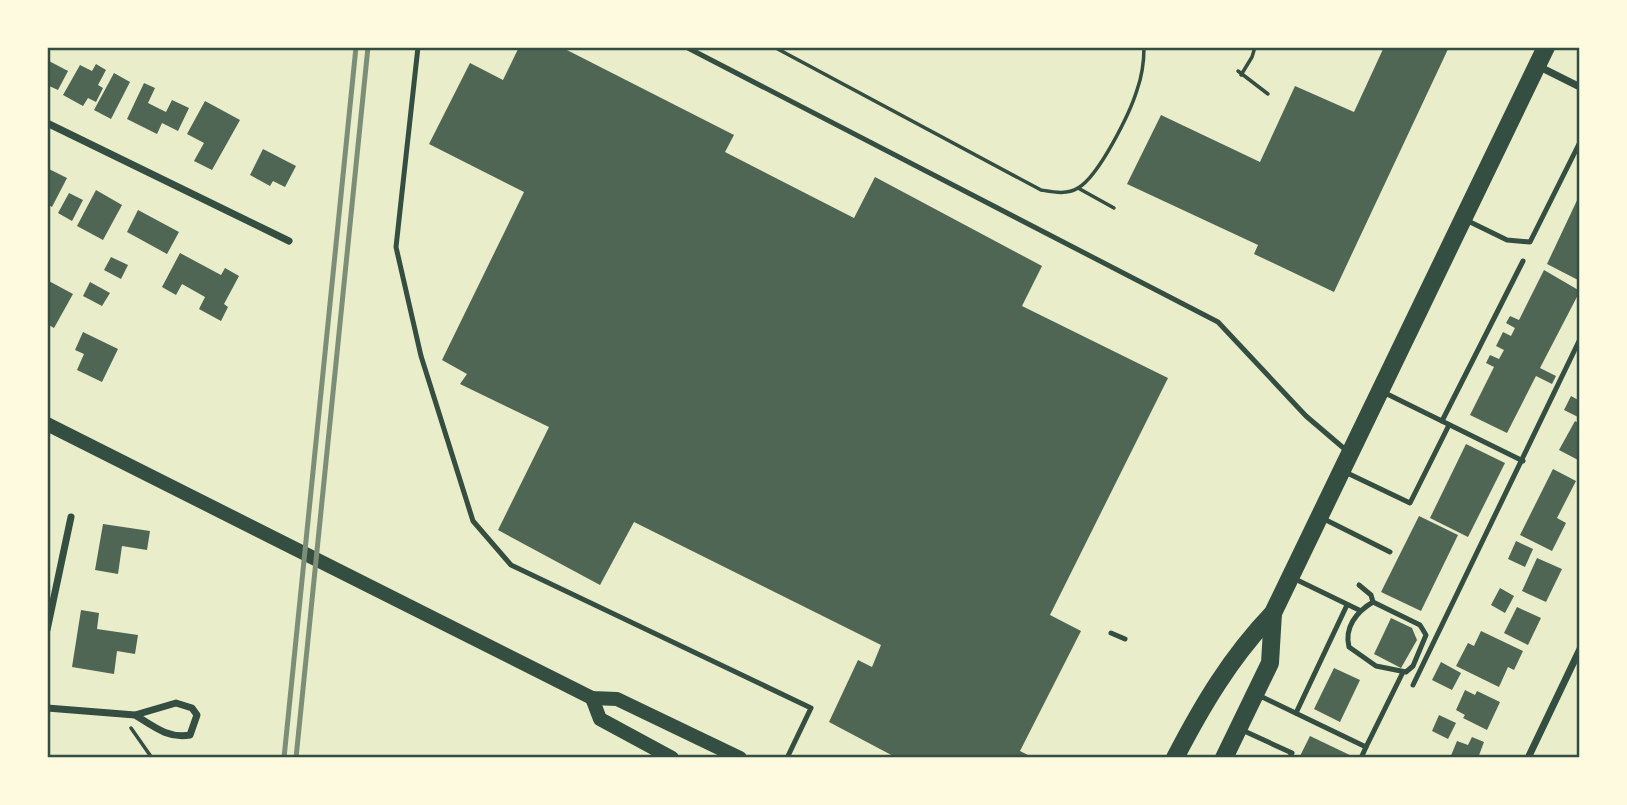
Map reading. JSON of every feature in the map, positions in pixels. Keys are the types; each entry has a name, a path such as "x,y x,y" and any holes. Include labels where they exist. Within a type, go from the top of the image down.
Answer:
{"main road":[{"path":"1175,758 1213,685 1241,646 1273,613 1546,47"},
{"path":"47,424 592,698 617,699 740,758"},
{"path":"1225,758 1270,663 1273,613"},
{"path":"592,698 600,719 672,758"}],"street":[{"path":"1537,66 1580,87"},
{"path":"47,123 289,241"},
{"path":"47,630 71,517"},
{"path":"1528,758 1580,649"},
{"path":"47,708 135,715 174,737 190,735 197,715 192,708 176,703 135,715"}],"lane":[{"path":"418,47 396,247 421,356 473,521 511,565 811,708 787,758"},
{"path":"686,47 1218,322 1306,416 1350,453"},
{"path":"1463,219 1507,240 1530,242 1580,142"},
{"path":"1443,421 1523,261"},
{"path":"1413,685 1580,340"},
{"path":"1381,390 1522,461"},
{"path":"1342,470 1410,503 1449,425"},
{"path":"1320,516 1390,552"},
{"path":"1290,577 1359,610"},
{"path":"1359,585 1371,596 1373,602 1420,625 1426,635 1413,666 1403,672 1361,758"},
{"path":"1373,602 1359,610 1347,637 1349,647 1376,666 1403,672"},
{"path":"1296,713 1347,605"},
{"path":"1111,633 1125,639"},
{"path":"1255,694 1366,747"},
{"path":"1239,728 1292,753 1289,758"}],"path":[{"path":"774,47 1041,190 1056,193 1078,188 1094,170 1130,110 1143,71 1144,47"},
{"path":"1255,47 1252,57 1239,73 1268,94"},
{"path":"1078,188 1114,208"},
{"path":"120,713 152,758"}],"building":[{"path":"519,47 561,47 734,135 725,152 854,218 875,177 1042,266 1022,306 1168,378 1050,615 1081,631 1020,751 1034,758 897,758 829,722 858,660 872,667 881,645 634,522 600,585 498,530 549,427 460,384 467,374 442,360 524,192 429,144 470,63 503,80"},
{"path":"1384,47 1449,47 1334,292 1254,254 1258,245 1127,184 1161,115 1260,162 1295,86 1354,112"},
{"path":"49,61 68,71 58,90 47,85"},
{"path":"96,64 106,70 98,85 103,88 96,102 88,98 83,106 63,95 80,65 92,71"},
{"path":"114,73 130,82 111,119 94,110"},
{"path":"144,83 155,88 148,103 166,112 172,100 189,108 178,131 162,123 157,134 127,119"},
{"path":"205,101 240,120 212,170 194,161 204,143 187,134"},
{"path":"263,149 296,166 285,187 273,181 270,186 250,175"},
{"path":"47,168 67,178 52,207 47,204"},
{"path":"96,190 122,205 103,240 77,226"},
{"path":"69,193 83,200 72,221 58,213"},
{"path":"1580,194 1580,281 1547,264"},
{"path":"138,210 179,232 167,254 127,232"},
{"path":"180,253 221,275 225,268 239,276 224,304 228,307 221,321 199,309 205,297 182,284 176,295 162,287"},
{"path":"111,257 128,265 121,279 104,270"},
{"path":"1544,270 1580,291 1540,368 1556,376 1552,384 1536,376 1507,433 1470,415 1494,367 1486,363 1490,355 1499,359 1504,350 1496,346 1503,332 1511,336 1515,328 1506,323 1510,316 1519,320"},
{"path":"47,280 73,294 54,328 47,324"},
{"path":"90,282 110,293 102,306 83,296"},
{"path":"83,332 118,349 102,382 77,370 84,354 75,350"},
{"path":"1571,396 1580,401 1580,418 1564,410"},
{"path":"1575,421 1580,424 1580,461 1559,450"},
{"path":"1466,444 1505,463 1468,537 1430,518"},
{"path":"1553,469 1576,481 1557,518 1566,523 1552,551 1520,535"},
{"path":"1419,516 1458,535 1421,611 1381,592"},
{"path":"103,524 150,531 147,550 122,546 118,574 95,570"},
{"path":"1516,541 1533,549 1525,567 1508,559"},
{"path":"1537,558 1562,569 1546,602 1522,591"},
{"path":"1500,588 1514,596 1505,613 1491,605"},
{"path":"1517,607 1541,618 1528,645 1504,633"},
{"path":"81,610 99,613 97,629 138,635 135,654 117,651 114,674 72,667"},
{"path":"1391,618 1412,628 1417,640 1401,668 1374,654"},
{"path":"1481,631 1523,651 1514,670 1508,667 1499,687 1456,666 1468,643 1474,646"},
{"path":"1441,662 1461,673 1452,690 1432,680"},
{"path":"1334,668 1360,680 1340,722 1314,709"},
{"path":"1465,690 1475,695 1477,691 1500,702 1487,730 1463,718 1465,715 1456,710"},
{"path":"1439,715 1456,723 1448,739 1432,731"},
{"path":"1310,736 1356,758 1299,758"},
{"path":"1472,737 1484,742 1478,758 1450,758 1457,741 1468,745"}],"railway":[{"path":"284,758 356,47"},
{"path":"296,758 368,47"}]}
